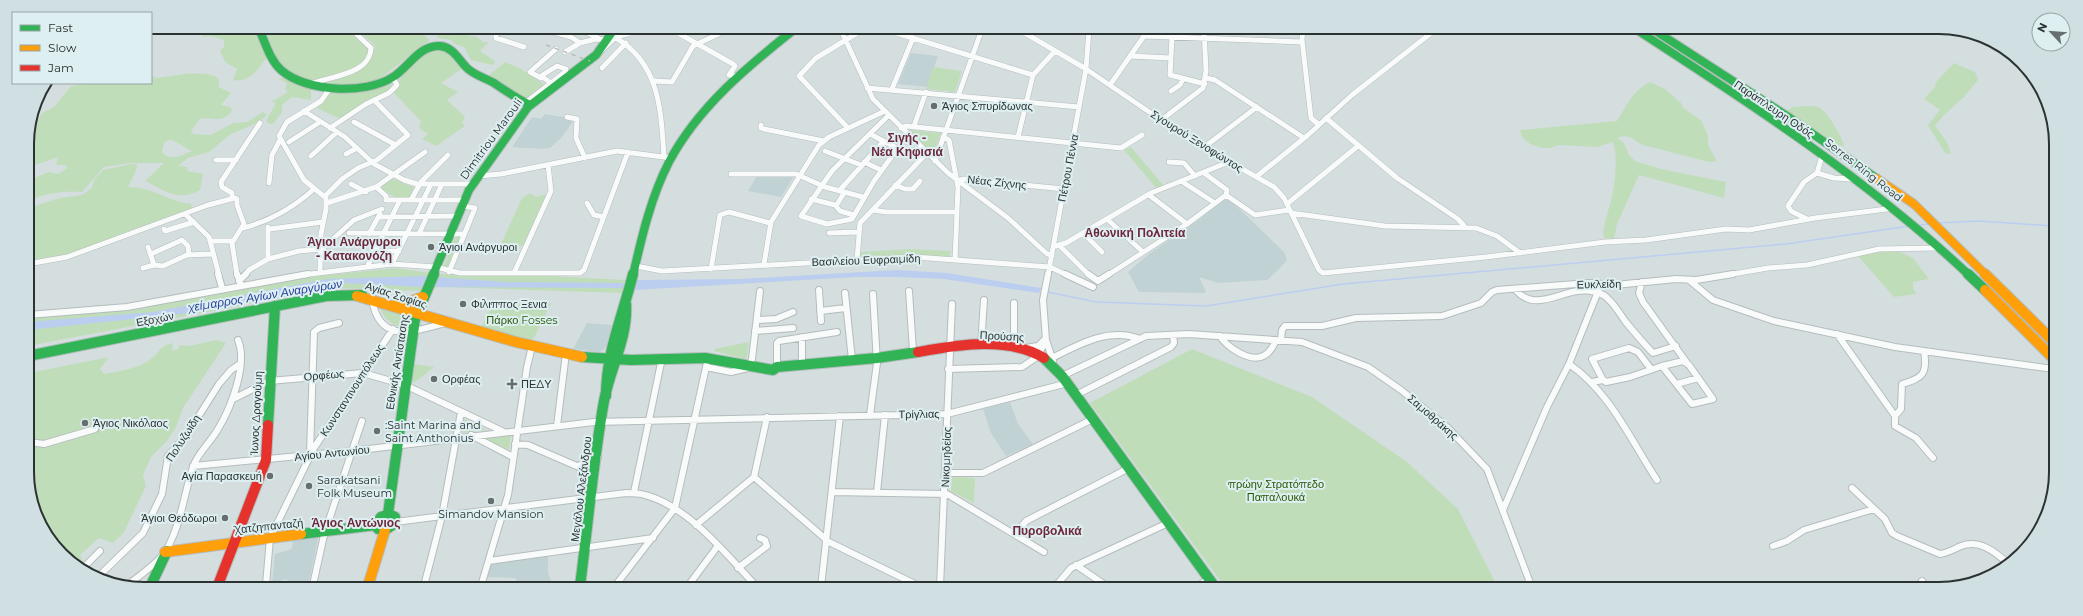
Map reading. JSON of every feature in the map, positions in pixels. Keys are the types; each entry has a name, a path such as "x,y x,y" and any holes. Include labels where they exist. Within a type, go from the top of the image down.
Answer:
{"main road":[{"path":"261,34 272,57 281,70 311,84 330,88 375,85 392,78 423,50 434,46 444,46 457,54 472,72 493,83 512,97 527,104"},
{"path":"627,301 652,202 668,158 700,116 736,76 788,34"},
{"name":"Παράπλευρη Οδός","path":"1639,34 1822,156 1852,178 1887,209 1902,218 1913,231 1935,248 1966,276 2049,360"},
{"name":"Serres Ring Road","path":"1643,34 1799,136 1855,177 1902,218 1931,239 1970,274 2049,354"},
{"name":"Παράπλευρη Οδός","path":"1660,34 1790,118 1924,214 2049,337"},
{"name":"Dimitriou Marouli","path":"424,294 463,203 475,180 527,104 600,52 613,35"},
{"path":"398,302 412,301 424,294"},
{"path":"417,311 424,294"},
{"name":"Εξοχών","path":"34,355 328,295 357,296"},
{"name":"Αγίας Σοφίας","path":"357,296 371,302 383,303 417,311"},
{"name":"Μεγάλου Αλεξάνδρου","path":"613,357 612,346 620,316 627,301"},
{"name":"Μεγάλου Αλεξάνδρου","path":"581,582 596,474 601,421 613,357 628,310 627,301"},
{"name":"Αγίας Σοφίας","path":"371,302 398,302 417,311 445,321 532,346 566,353 643,359 662,358 749,367"},
{"name":"Ίωνος Δραγούμη","path":"219,582 266,460 269,381 275,306"},
{"name":"Εθνικής Αντίστασης","path":"388,514 405,385 417,311"},
{"path":"598,354 606,352 612,346"},
{"name":"Προύσης","path":"749,367 773,370 777,368 876,358 913,351 949,347 1014,346 1026,348 1039,354 1056,368 1211,582"},
{"name":"Αγίας Σοφίας","path":"581,355 598,354 613,357"},
{"path":"388,514 394,516 395,522 393,526 385,530 378,529 376,525 380,518 388,514"},
{"name":"Χατζηπανταζή","path":"166,552 376,525"},
{"path":"369,582 385,530"},
{"path":"152,582 166,552"}],"street":[{"path":"311,84 328,76 362,67 370,58 371,48 356,34"},
{"path":"496,34 496,38 524,47"},
{"path":"560,34 571,37 580,43"},
{"path":"590,34 598,38"},
{"path":"683,34 696,44 733,64 735,66 730,74 736,76"},
{"path":"654,82 673,81 691,48 696,44 718,34"},
{"name":"Νέας Ζίχνης","path":"842,34 872,98 935,161 957,180 964,179 1064,189"},
{"path":"848,128 799,76 816,58 854,34"},
{"path":"899,34 1033,74"},
{"path":"892,89 912,38 912,34"},
{"path":"935,161 980,34"},
{"name":"Σγουρού Ξενοφώντος","path":"1026,34 1110,85 1160,121 1203,148 1276,189 1289,209 1321,272 1325,273 1520,253"},
{"name":"Πέτρου Πέννα","path":"1056,368 1046,338 1042,307 1052,256 1057,246 1064,189 1086,70 1090,34"},
{"path":"1160,121 1200,92 1205,81 1204,34"},
{"path":"1303,34 1302,42 1311,118 1318,124"},
{"path":"1256,177 1397,58 1430,34"},
{"path":"304,111 337,132 372,162 394,175 409,182 419,184 442,184 475,180 616,152 628,152 668,158 657,91 654,82 636,52 626,43 613,35 580,43 565,52"},
{"path":"1110,85 1144,36 1302,42"},
{"path":"1172,37 1170,75 1183,79 1205,81 1215,80 1304,138"},
{"path":"602,68 626,43"},
{"path":"551,83 530,72 556,49"},
{"path":"1018,137 1033,74 1055,51"},
{"path":"1130,56 1171,58"},
{"path":"527,104 565,72 566,69 556,66 541,78"},
{"path":"330,128 374,100 395,89 397,83 392,78"},
{"path":"1171,91 1180,85 1183,79"},
{"path":"269,183 271,160 280,140 280,134 286,123 321,101 330,88"},
{"path":"867,88 926,92 1079,107"},
{"path":"914,126 926,92"},
{"path":"325,196 340,180 358,168 372,162 394,144 408,135 374,100"},
{"path":"1203,148 1257,107"},
{"path":"764,264 770,224 800,175 824,141 848,128 887,113"},
{"path":"887,113 870,134 832,171 801,213 802,217 827,224 853,217 881,170 908,134"},
{"path":"567,118 577,119 576,138 585,158"},
{"path":"1326,118 1397,178 1458,220 1464,227"},
{"path":"289,142 320,122"},
{"path":"354,122 394,144"},
{"path":"232,198 232,192 221,184 260,123"},
{"path":"761,125 761,128 764,129 824,141"},
{"path":"901,128 906,126 914,126 1123,148 1142,135"},
{"path":"311,156 337,132"},
{"path":"870,134 879,137 883,142 897,148"},
{"path":"943,138 949,140 957,180 955,260"},
{"path":"280,140 294,159 302,177 314,189 325,196 327,203 323,222 320,271"},
{"path":"836,206 842,192 862,164 883,142"},
{"path":"1289,209 1358,146"},
{"path":"346,154 357,148"},
{"path":"825,151 881,170"},
{"path":"327,203 366,192 376,187 425,152"},
{"path":"34,315 127,307 240,283 320,271 392,264 449,272 581,273 628,152"},
{"path":"857,260 858,232 860,223 927,153"},
{"path":"411,200 419,184 448,155"},
{"path":"1808,220 1791,211 1788,206 1804,182 1817,173 1822,156"},
{"path":"216,160 236,160"},
{"path":"1169,162 1184,163 1196,176"},
{"path":"1226,195 1188,224 1100,280 1095,280 1091,277 1057,246 1083,233 1149,195 1229,162"},
{"path":"514,272 551,190 548,165"},
{"path":"1204,173 1227,190 1226,195"},
{"path":"1817,173 1834,178 1852,178"},
{"path":"731,174 800,175 822,185 863,198"},
{"path":"957,180 1002,213 1052,256"},
{"path":"896,185 905,189 913,189 920,181"},
{"path":"1181,181 1215,203"},
{"path":"351,184 366,192"},
{"path":"392,264 431,184"},
{"path":"419,234 442,184"},
{"path":"369,234 386,200 386,196 376,187"},
{"path":"232,241 243,228 263,222 296,204 314,189"},
{"path":"1149,195 1188,224"},
{"path":"1226,195 1255,215 1289,209 1386,226 1464,227 1488,231 1520,253 1605,242 1650,240 1726,229 1749,230 1887,209"},
{"path":"34,263 67,257 232,198 237,199 237,205 244,217 243,228"},
{"path":"811,199 836,206 839,211 853,217"},
{"path":"386,200 435,200 463,203 475,208 449,272"},
{"path":"367,267 400,200"},
{"path":"587,203 594,216 604,217"},
{"path":"240,283 249,270 268,258 299,251 321,249 354,220 382,209"},
{"path":"873,210 886,212 957,212"},
{"path":"711,269 720,215 729,212 770,224"},
{"path":"185,214 208,235 222,288"},
{"path":"378,217 458,216"},
{"path":"1107,219 1143,252"},
{"path":"164,229 165,230 194,222"},
{"path":"263,222 270,229 268,258"},
{"path":"270,229 323,222"},
{"path":"829,234 858,232"},
{"path":"349,233 464,234"},
{"path":"1083,233 1102,252"},
{"path":"151,254 182,240 188,246 189,255"},
{"path":"210,240 232,241"},
{"path":"232,241 240,283"},
{"path":"148,247 154,265"},
{"name":"Ευκλείδη","path":"1278,340 1285,326 1322,326 1356,318 1442,316 1481,303 1493,291 1589,283 1601,284 1690,280 1808,265 1878,249 1935,248"},
{"path":"375,251 399,251"},
{"path":"143,268 154,265 164,266 189,255 212,254"},
{"name":"Βασιλείου Ευφραιμίδη","path":"635,269 647,266 657,271 711,269 764,264 910,257 955,260 1049,270 1093,286"},
{"path":"1690,280 1704,294 1724,305 1769,320 1837,334 1885,346 2049,368"},
{"path":"1642,282 1639,292 1643,302 1712,396 1712,400 1693,404 1662,365"},
{"path":"1503,510 1547,408 1569,364 1601,284"},
{"path":"1514,289 1518,296 1524,300 1550,299 1573,291 1586,290 1597,293 1608,298 1638,338 1653,354 1676,346"},
{"path":"819,290 821,321"},
{"path":"749,367 752,359 760,291"},
{"path":"909,292 913,351"},
{"path":"845,293 852,360"},
{"path":"870,416 876,358 873,294"},
{"path":"981,346 984,300"},
{"path":"371,302 376,317 382,323 393,329 413,331 445,321"},
{"path":"1014,303 1014,346"},
{"name":"Νικομηδείας","path":"940,582 948,369 952,304"},
{"path":"820,311 846,308"},
{"path":"757,320 776,319 793,312"},
{"path":"310,455 315,330 339,323"},
{"path":"755,331 793,328"},
{"name":"Κωνσταντινουπόλεως","path":"266,582 270,538 310,455 393,329"},
{"path":"777,368 777,343 779,341 837,332"},
{"path":"1052,358 1102,337 1127,336 1140,339 1151,336 1194,334 1278,340 1266,356 1250,358 1233,349 1222,340 1220,336"},
{"path":"1837,334 1895,416 1895,426 1916,438 1933,458"},
{"path":"1076,395 1171,347 1174,343 1173,335"},
{"path":"802,337 802,366"},
{"path":"1026,348 1039,345 1046,338"},
{"path":"948,369 1016,368 1028,365 1039,354 1046,338"},
{"name":"Τρίγλιας","path":"649,420 947,414 1065,380 1140,339"},
{"path":"132,581 166,552 170,544 182,509 193,466 200,453 218,430 238,387 241,347 238,340"},
{"name":"Σαμοθράκης","path":"1278,340 1310,344 1368,367 1382,376 1452,431 1487,469 1498,494 1530,582"},
{"path":"482,582 505,509 527,368 532,346"},
{"path":"1603,380 1592,359 1629,348 1638,352 1651,369"},
{"path":"1895,416 1901,409 1902,384 1916,381 1921,374 1926,360 1924,351"},
{"path":"556,426 566,353"},
{"path":"634,492 662,358"},
{"path":"1592,382 1603,380 1606,382 1628,378 1662,365 1682,361 1688,364"},
{"path":"618,582 675,508 696,419 707,363"},
{"name":"Πολυζωίδη","path":"101,574 143,533 162,494 168,456 188,433 219,384 240,364"},
{"path":"1569,364 1580,370 1592,382 1616,414 1657,480"},
{"name":"Ορφέως","path":"233,400 269,381 312,376 363,373 405,385 504,432"},
{"path":"1677,384 1698,378"},
{"path":"425,582 442,516 461,412"},
{"path":"877,492 885,415"},
{"path":"821,582 840,416"},
{"path":"696,525 754,478 767,417"},
{"name":"Αγίου Αντωνίου","path":"193,466 352,451 471,435 601,421 649,420"},
{"path":"945,473 983,473 1093,420"},
{"path":"314,582 325,532 362,421"},
{"path":"34,443 44,444 95,429"},
{"path":"471,435 513,457"},
{"path":"311,440 321,438"},
{"path":"515,444 528,444 596,474"},
{"path":"578,466 598,458"},
{"path":"1015,534 1019,527 1026,521 1128,468"},
{"path":"754,478 826,540 912,582"},
{"path":"1852,488 1886,520 1892,533 1944,554 1969,544 1977,544 1989,548 2005,560"},
{"path":"395,522 634,492 643,493 675,508 696,525 752,582"},
{"path":"832,492 944,493 950,495 1044,552"},
{"path":"1498,494 1509,496"},
{"path":"1773,546 1788,541 1804,530 1874,509"},
{"path":"1059,582 1069,570 1076,565 1168,523"},
{"path":"489,561 653,538"},
{"path":"738,568 767,546 766,540 760,538"},
{"path":"691,582 718,547"},
{"path":"86,565 100,550"},
{"path":"1076,565 1101,582"},
{"path":"1204,582 1208,579"}],"shaded area":[{"path":"911,53 938,56 927,87 898,84"},
{"path":"545,114 575,119 561,138 550,148 512,147 532,117 541,119"},
{"path":"757,176 794,176 781,197 748,191"},
{"path":"1227,197 1284,252 1287,260 1279,269 1267,280 1218,283 1199,277 1206,292 1203,293 1139,292 1128,272 1149,254 1200,219"},
{"path":"587,323 612,325 606,347 602,351 598,352 573,349"},
{"path":"1010,402 1018,424 1033,444 1006,456 991,433 983,409"},
{"path":"318,538 309,582 287,582 287,579 272,582 275,554 292,549 293,541"},
{"path":"548,556 548,573 551,582 518,582 515,578 488,577 491,564"}],"green space":[{"path":"201,34 258,34 268,55 254,74 239,81 233,80 237,69 225,62 220,50 224,47 224,40 211,36 204,37"},
{"path":"262,34 355,34 375,50 373,43 361,34 425,34 430,40 378,80 365,84 315,87 311,90 311,100 292,97 282,105 282,112 273,124 269,124 266,121 276,103 271,102 288,92 285,89 287,83 278,79 289,76"},
{"path":"436,34 469,34 469,36 479,38 483,42 489,42 480,51 495,61 493,65 471,60 464,47 455,44 451,40 438,38"},
{"path":"438,48 449,52 463,68 441,83 458,92 447,100 465,117 462,123 465,126 436,146 422,139 428,134 419,128 421,121 394,93 400,79 408,67 422,56"},
{"path":"505,62 521,69 545,85 526,100 488,76"},
{"path":"1954,63 1975,72 1978,80 1964,97 1944,115 1935,126 1947,142 1951,154 1945,153 1928,125 1940,110 1924,99 1934,88 1937,81"},
{"path":"933,67 962,71 955,92 926,89"},
{"path":"184,74 208,74 217,78 219,81 219,87 231,93 221,105 231,107 232,111 221,119 200,119 191,131 193,134 211,135 233,123 247,122 263,112 267,115 257,123 231,134 209,152 188,158 178,166 187,167 188,171 203,174 200,190 192,193 185,195 172,194 145,181 164,163 130,163 104,167 82,192 54,193 34,199 34,178 49,172 58,174 67,168 65,165 56,165 58,157 34,166 35,129 42,113 54,107 71,86 85,84 152,84 152,76 157,78","holes":["168,140 172,140 192,151 177,157 169,157 162,152 164,143"]},
{"path":"1650,82 1665,89 1681,103 1683,108 1701,120 1708,136 1708,145 1717,161 1709,162 1643,145 1634,139 1625,136 1617,138 1624,143 1629,155 1635,161 1661,169 1726,182 1724,198 1639,175 1617,224 1614,239 1604,238 1604,228 1612,195 1616,166 1613,142 1597,147 1559,145 1550,148 1542,148 1530,144 1522,137 1520,130 1617,121 1627,104 1639,89"},
{"path":"394,85 393,89 369,101 365,101 342,118 336,117 317,108 332,92 382,88"},
{"path":"1793,107 1818,107 1826,113 1838,131 1844,146 1833,145 1785,112"},
{"path":"909,130 941,133 933,154"},
{"path":"1131,147 1164,186 1157,189 1124,150"},
{"path":"137,164 135,173 128,187 136,187 152,191 183,203 191,204 192,209 66,255 34,262 34,206 60,198 82,195 92,188 94,180 103,170"},
{"path":"393,179 414,187 409,198 395,197 382,189 382,186"},
{"path":"530,193 536,197 546,195 523,246 501,244 522,198"},
{"path":"456,236 461,237 447,268 444,266"},
{"path":"910,249 951,251 949,257 908,255 860,256 861,252"},
{"path":"1893,249 1913,258 1929,279 1913,282 1913,288 1916,294 1894,297 1858,256"},
{"path":"396,268 430,273 422,291 333,288 34,345 34,316 88,313 308,277"},
{"path":"438,274 552,276 625,280 622,293 438,287 431,289"},
{"name":"Πάρκο Fosses","path":"495,301 551,303 534,338 528,340 481,328"},
{"path":"383,308 406,316 408,325 404,328 390,322 382,314 381,310"},
{"path":"216,340 226,343 183,408 176,427 167,441 151,457 143,475 146,486 124,532 113,543 99,538 80,555 83,561 80,562 61,545 52,533 45,521 36,494 34,472 34,372 109,357 100,369 104,374 141,365 152,358 162,347 168,344 173,343 172,351 178,349 180,345 189,346"},
{"path":"749,342 747,357 745,359 714,351 715,349"},
{"name":"πρώην Στρατόπεδο Παπαλουκά","path":"1192,349 1312,397 1407,462 1458,509 1495,582 1221,582 1090,403"},
{"path":"414,364 434,367 415,382 412,381"},
{"path":"464,419 487,430 462,433"},
{"path":"511,435 509,450 485,439 486,438"},
{"path":"952,477 975,478 974,503 951,491"}],"water":[{"path":"897,270 947,273 1041,288 1039,293 944,279 856,277 634,290 637,280 740,279"},
{"name":"χείμαρρος Αγίων Αναργύρων","path":"427,276 422,287 343,283 181,314 34,329 34,322 153,312 327,279"},
{"path":"435,277 506,282 624,283 622,288 430,287"}],"waterway":[{"path":"1937,223 1980,221 2049,226"},
{"path":"1918,225 1930,224"},
{"path":"1048,292 1096,302 1206,306 1343,284 1786,244 1910,226"}],"railway":[{"path":"546,45 590,61"}],"traffic: fast":[{"path":"261,34 273,61 281,70 291,77 320,86 352,88 382,83 393,77 414,57 426,49 440,46 453,51 472,72 530,105"},
{"path":"388,514 415,319 469,190 528,107 596,55 611,34"},
{"path":"606,396 607,368 613,340 627,299 649,214 658,186 669,161 699,117 716,98 755,61 788,34"},
{"path":"1643,34 1774,120 1861,183 1945,252 1985,290"},
{"path":"1660,34 1790,118 1876,178"},
{"path":"34,355 326,296 362,295"},
{"path":"581,582 601,421 608,386 626,328 626,304"},
{"path":"268,425 275,306"},
{"path":"582,357 631,360 705,358 773,370 777,367 877,358 918,352"},
{"path":"1044,358 1062,376 1211,582"},
{"path":"389,514 395,517 394,524 385,530 378,529 376,525 381,517 389,514"},
{"path":"301,534 376,525"},
{"path":"152,582 167,551"}],"traffic: slow":[{"path":"1876,178 1914,204 2049,337"},
{"path":"1985,290 2049,354"},
{"path":"357,296 516,342 582,357"},
{"path":"398,302 412,301 423,297"},
{"path":"369,582 385,530"},
{"path":"165,552 301,534"}],"traffic: jam":[{"path":"918,352 941,348 996,345 1022,348 1032,351 1044,358"},
{"path":"219,582 266,460 268,425"}],"place":[{"name":"Άγιος Σπυρίδωνας","path":"934,106"},
{"name":"Άγιοι Ανάργυροι","path":"431,247"},
{"name":"Φιλιππος Ξενια","path":"463,304"},
{"name":"Ορφέας","path":"434,379"},
{"name":"ΠΕΔΥ","path":"512,384"},
{"name":"Άγιος Νικόλαος","path":"85,423"},
{"name":":Saint Marina and Saint Anthonius","path":"377,431"},
{"name":"Αγία Παρασκευή","path":"270,476"},
{"name":"Sarakatsani Folk Museum","path":"309,486"},
{"name":"Simandov Mansion","path":"491,501"},
{"name":"Άγιοι Θεόδωροι","path":"225,518"}],"district":[{"name":"Σιγής - Νέα Κηφισιά","path":"907,144"},
{"name":"Αθωνική Πολιτεία","path":"1135,232"},
{"name":"Άγιοι Ανάργυροι - Κατακονόζη","path":"354,248"},
{"name":"Άγιος Αντώνιος","path":"356,522"},
{"name":"Πυροβολικά","path":"1047,530"}]}
